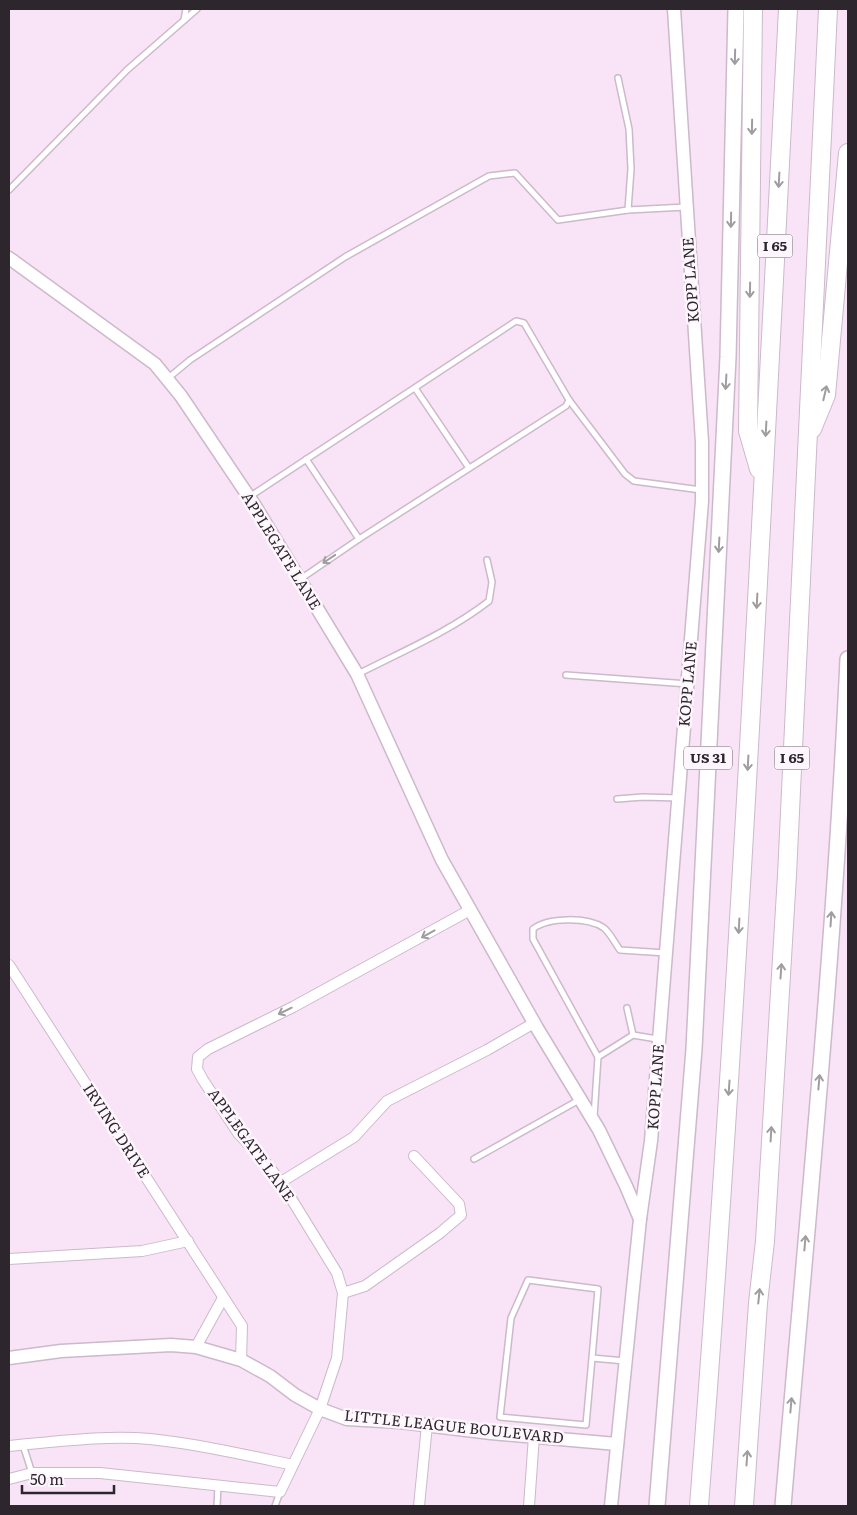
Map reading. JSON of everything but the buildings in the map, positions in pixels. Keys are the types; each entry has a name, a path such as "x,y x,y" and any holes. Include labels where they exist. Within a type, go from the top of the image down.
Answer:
{"highway":[{"path":"753,9 748,431 763,482"},
{"name":"I 65","path":"699,1506 718,1258 763,482 788,9"},
{"name":"I 65","path":"744,1506 758,1303 765,1241 788,856 828,9"},
{"path":"808,438 826,394 848,153"}],"main road":[{"name":"US 31","path":"657,1506 694,1049 728,357 736,9"},
{"path":"783,1506 822,1043 844,752 848,659"}],"street":[{"name":"KOPP LANE","path":"611,1506 640,1219 652,1141 702,490 702,442 674,9"},
{"name":"APPLEGATE LANE","path":"9,258 155,364 181,396 248,497 357,674 442,860 534,1023 594,1123 626,1186 640,1219"},
{"name":"APPLEGATE LANE","path":"280,1492 320,1409 337,1358 343,1293 337,1274 281,1182 238,1133 203,1080 197,1069 198,1057 208,1049 293,1007 470,910"},
{"name":"IRVING DRIVE","path":"9,965 242,1326 241,1360"},
{"path":"281,1182 354,1137 387,1101 487,1050 534,1023"},
{"path":"343,1293 365,1286 461,1215 459,1204 414,1156"},
{"path":"9,1259 142,1251 188,1241"},
{"path":"196,1347 223,1298"},
{"name":"LITTLE LEAGUE BOULEVARD","path":"9,1358 61,1351 171,1345 196,1347 241,1360 270,1376 295,1395 320,1409 347,1418 617,1444"},
{"path":"419,1506 427,1425"},
{"path":"529,1506 534,1436"},
{"path":"9,1446 103,1439 150,1439 238,1453 293,1465"},
{"path":"9,1479 32,1473 100,1473 280,1492"}],"lane":[{"path":"184,21 186,9"},
{"path":"9,190 127,70 197,9"},
{"path":"618,78 629,129 631,170 628,210"},
{"path":"167,379 190,360 345,257 489,176 515,173 558,220 628,210 686,207"},
{"path":"248,497 516,321 524,323 569,400 625,474 634,481 702,490"},
{"path":"415,388 469,468"},
{"path":"299,580 566,406 569,400"},
{"path":"306,459 359,540"},
{"path":"357,674 404,650 419,645 471,615 489,601 492,582 487,560"},
{"path":"566,675 688,684"},
{"path":"617,799 643,797 679,798"},
{"path":"594,1123 598,1057 533,939 533,929 540,924 576,920 593,922 605,929 620,950 666,953"},
{"path":"627,1008 633,1035"},
{"path":"598,1057 633,1035 659,1039"},
{"path":"474,1159 579,1099"},
{"path":"528,1280 598,1289 592,1358 586,1425 500,1417 511,1318 528,1280"},
{"path":"592,1358 626,1361"},
{"path":"23,1445 32,1473"},
{"path":"217,1506 218,1486"},
{"path":"275,1506 280,1492"}]}
